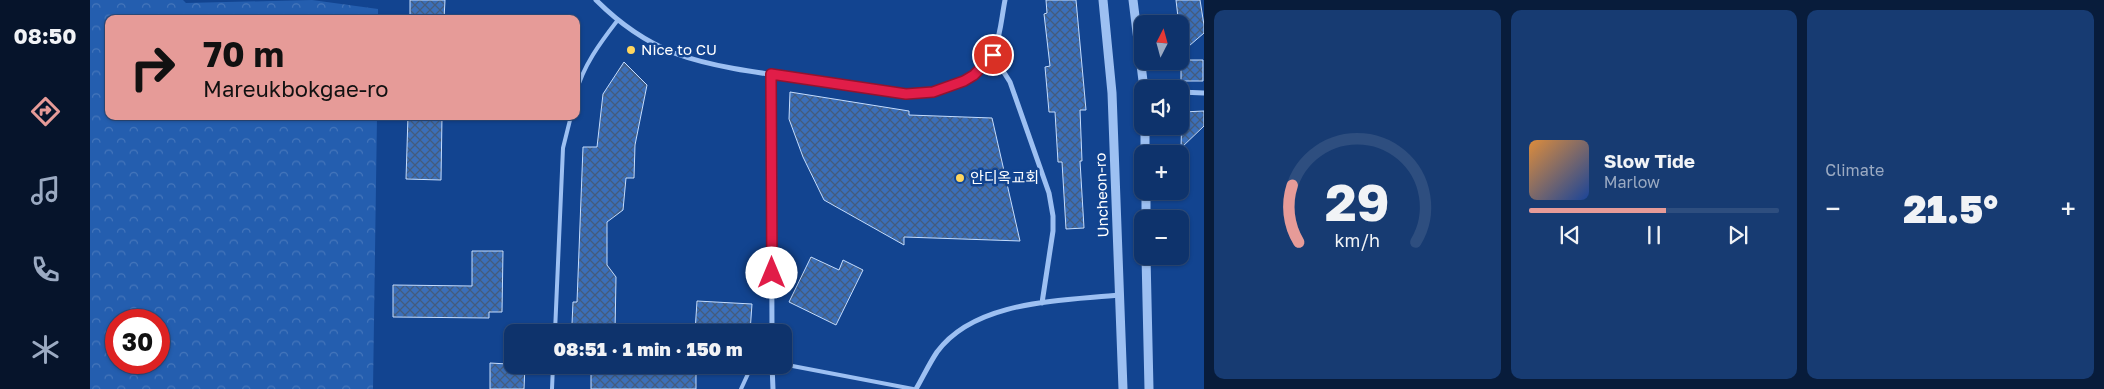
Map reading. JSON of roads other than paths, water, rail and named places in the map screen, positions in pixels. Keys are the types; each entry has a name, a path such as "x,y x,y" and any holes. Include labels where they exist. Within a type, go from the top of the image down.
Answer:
{"street":[{"path":"596,0 616,21 647,41 675,53 708,62 771,74 906,94 933,92 964,81 974,75 993,55 999,40 1005,0"},
{"name":"Uncheon-ro","path":"1102,0 1112,92 1123,389"},
{"path":"1133,0 1143,80"},
{"path":"993,55 1010,82 1050,200 1053,216 1052,243 1042,303"},
{"path":"771,74 772,324"},
{"path":"1189,92 1204,93"},
{"path":"1146,265 1149,389"},
{"path":"914,389 938,352 955,334 996,312 1042,303 1119,295"},
{"path":"772,374 772,389"}],"lane":[{"path":"580,81 592,56 616,21"},
{"path":"555,324 563,148 570,120"},
{"path":"792,366 914,389"},
{"path":"552,389 553,374"},
{"path":"741,389 748,374"}],"place":[{"name":"Nice to CU","path":"631,50"},
{"name":"안디옥교회","path":"960,178"}]}
